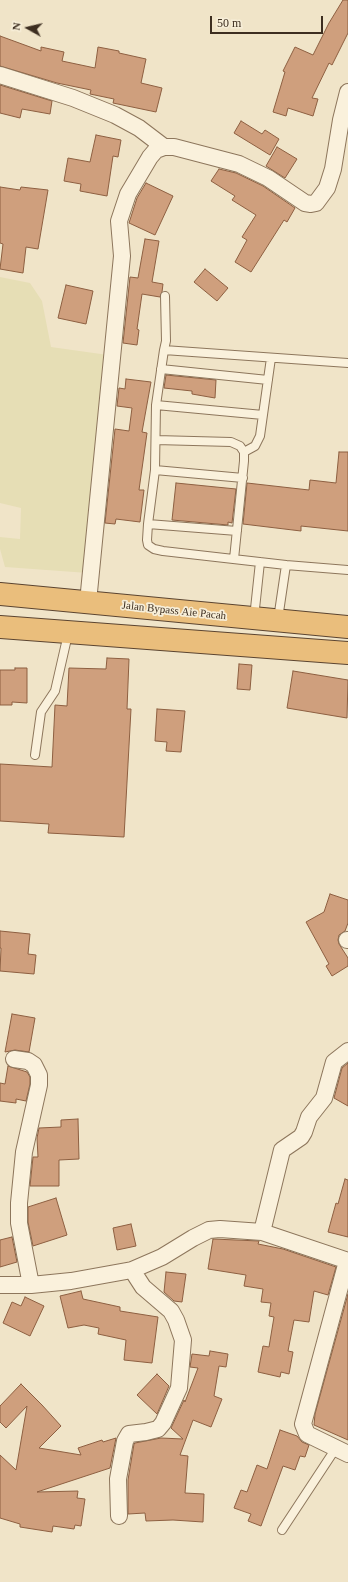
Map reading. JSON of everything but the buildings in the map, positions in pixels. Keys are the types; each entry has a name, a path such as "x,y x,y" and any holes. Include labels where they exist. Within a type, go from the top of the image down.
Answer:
{"highway":[{"name":"Jalan Bypass Aie Pacah","path":"0,594 277,622 348,627"},
{"path":"0,627 348,653"}],"street":[{"path":"0,75 73,98 115,115 139,128 164,146 191,150 239,164 268,178 305,203 311,204 316,203 327,188 333,169 342,114 348,92"},
{"path":"88,602 122,256 118,221 128,194 150,156 156,150 164,146"},
{"path":"262,1232 282,1150 301,1137 310,1118 324,1098 334,1062 348,1051"},
{"path":"14,1059 28,1061 34,1064 39,1075 39,1085 24,1152 19,1203 19,1223 32,1285"},
{"path":"0,1285 32,1285 71,1281 132,1270 162,1257 209,1230 234,1229 262,1232 347,1261 303,1424 307,1434 342,1451"},
{"path":"119,1516 118,1479 125,1441 130,1434 158,1429 163,1423 179,1388 183,1340 171,1311 144,1287 132,1270"}],"lane":[{"path":"165,296 166,341 156,405 155,470 148,524 148,545 163,552 348,570"},
{"path":"164,350 348,363"},
{"path":"244,452 258,442 271,358"},
{"path":"161,369 268,380"},
{"path":"156,405 263,415"},
{"path":"156,440 231,442 240,446 244,452 243,478 234,559"},
{"path":"155,470 243,478"},
{"path":"148,524 237,531"},
{"path":"254,619 260,562"},
{"path":"277,622 286,565"},
{"path":"35,755 41,712 54,691 68,632"},
{"path":"282,1530 342,1451"}],"shaded area":[{"path":"0,277 30,283 42,301 51,347 115,356 88,573 5,567 0,549 0,537 20,539 21,508 0,503"}]}
